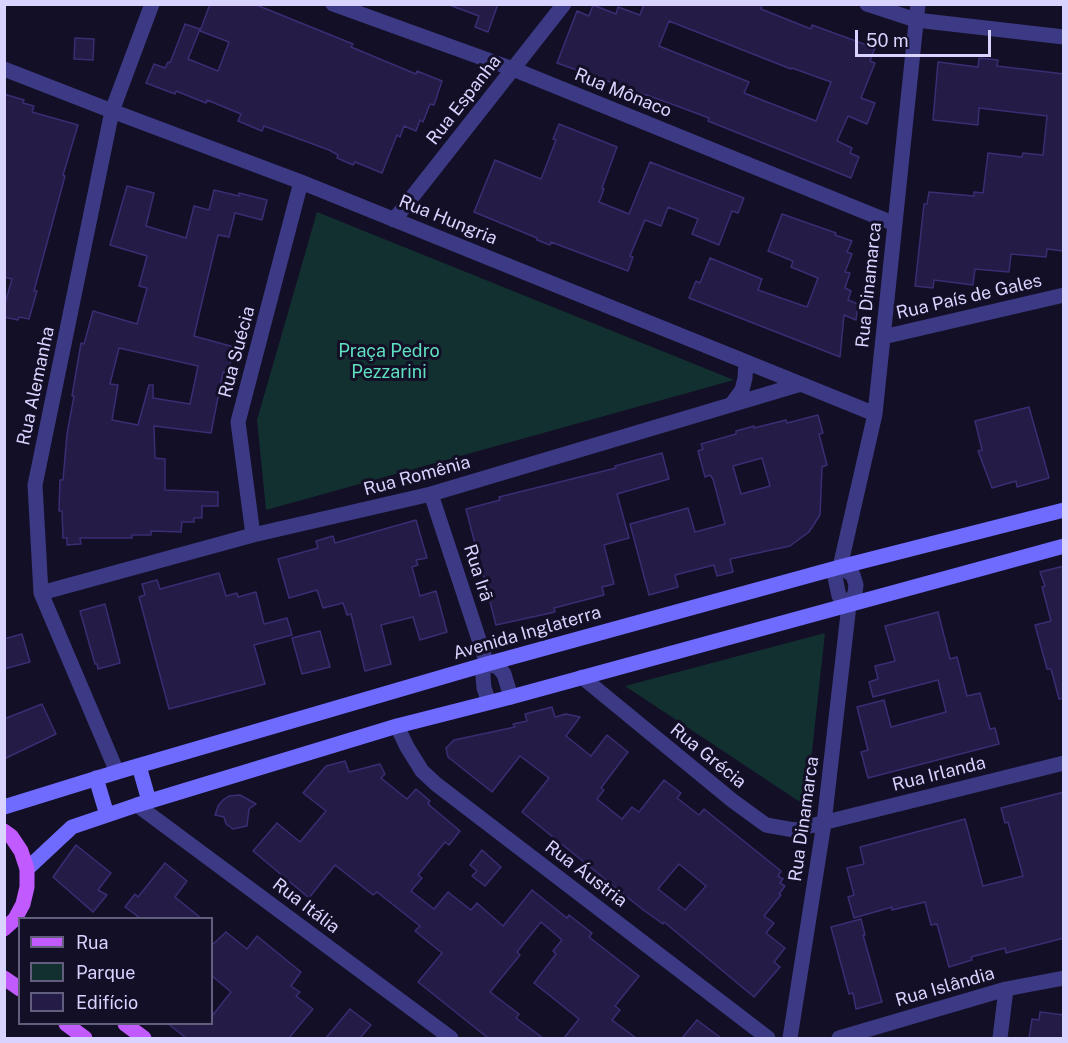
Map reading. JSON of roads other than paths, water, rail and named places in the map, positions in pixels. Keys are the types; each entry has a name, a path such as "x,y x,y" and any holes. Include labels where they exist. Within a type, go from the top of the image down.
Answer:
{"main road":[{"name":"Avenida Inglaterra","path":"4,807 139,765 487,664 840,567 1064,510"},
{"path":"27,869 72,827 143,803 397,726 1064,546"},
{"path":"139,765 143,803"},
{"path":"96,778 107,815"},
{"path":"4,831 11,836 21,852 27,869 27,887 23,904 13,924"},
{"path":"4,978 18,988"},
{"path":"69,1025 85,1038"},
{"path":"128,1025 144,1038"}],"street":[{"name":"Rua Alemanha","path":"117,772 41,593 35,485 112,111 152,4"},
{"name":"Rua Mônaco","path":"333,4 513,69 895,224"},
{"name":"Rua Espanha","path":"394,220 564,4"},
{"path":"867,4 1064,37"},
{"name":"Rua Dinamarca","path":"790,1038 824,823 849,604 839,597 835,578 840,567 875,414 917,12"},
{"name":"Rua Hungria","path":"4,69 301,182 875,414"},
{"name":"Rua Suécia","path":"253,535 238,422 301,182"},
{"name":"Rua País de Gales","path":"883,337 1064,295"},
{"path":"731,405 742,390 746,362"},
{"name":"Rua Romênia","path":"41,593 253,535 431,494 801,384"},
{"name":"Rua Irã","path":"431,494 487,664"},
{"path":"489,702 483,676 483,670 487,664 498,667 504,674 511,697"},
{"name":"Rua Grécia","path":"582,677 733,801 766,825 794,830 824,823"},
{"name":"Rua Áustria","path":"397,726 422,771 436,784 768,1038"},
{"name":"Rua Irlanda","path":"824,823 1064,763"},
{"name":"Rua Itália","path":"143,803 451,1038"},
{"name":"Rua Islândia","path":"839,1038 1006,989 1064,978"},
{"path":"1000,1038 1006,989"}],"park label":[{"name":"Praça Pedro Pezzarini","path":"389,361"}]}
